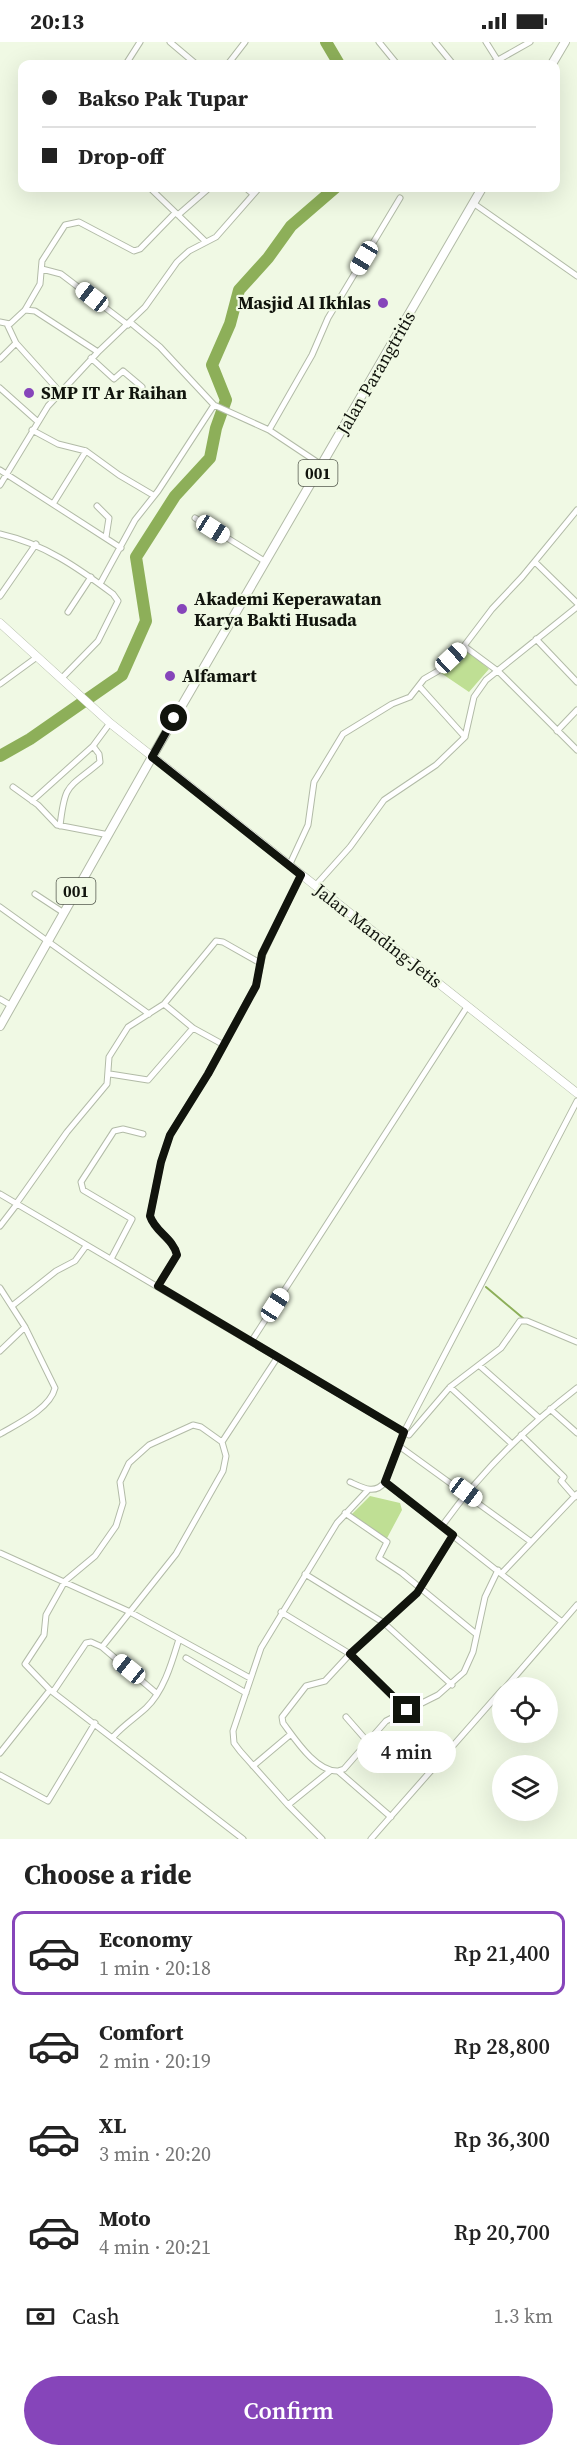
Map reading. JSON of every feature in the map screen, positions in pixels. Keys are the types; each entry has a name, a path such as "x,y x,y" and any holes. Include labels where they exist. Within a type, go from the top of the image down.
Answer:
{"main road":[{"path":"554,60 565,42"},
{"name":"Jalan Parangtritis","path":"0,1026 152,757 323,466 480,192"},
{"name":"Jalan Manding-Jetis","path":"0,623 95,711 577,1093"}],"street":[{"path":"129,60 140,42"},
{"path":"170,42 191,60"},
{"path":"231,60 244,44 234,42"},
{"path":"379,42 394,60"},
{"path":"435,42 450,60"},
{"path":"486,42 497,60"},
{"path":"500,60 530,42"},
{"path":"154,192 206,242"},
{"path":"7,324 25,310 40,284 47,250 65,225 79,222 134,251 140,249 204,192"},
{"path":"0,485 37,421 60,393 98,352 130,324 177,262 216,237 253,194 251,192"},
{"path":"269,430 312,355 328,318 400,198"},
{"path":"473,203 577,276"},
{"path":"42,269 61,274 160,347 215,405 229,414 269,430 323,466"},
{"path":"25,310 35,311 54,327 98,352"},
{"path":"0,322 7,324 16,344 60,393"},
{"path":"0,358 16,344"},
{"path":"92,358 114,380 123,371 142,387"},
{"path":"0,388 37,421"},
{"path":"100,584 135,520 215,405"},
{"path":"32,430 58,444 86,451 119,475 153,495"},
{"path":"53,504 86,451"},
{"path":"0,470 121,548"},
{"path":"97,506 109,518 106,537"},
{"path":"289,866 308,825 314,782 343,734 392,704 410,697 419,686 464,646 492,609 535,562 577,510"},
{"path":"195,518 266,562"},
{"path":"0,534 36,544 117,597 117,607 93,647 61,679"},
{"path":"0,596 36,544"},
{"path":"315,886 350,847 384,800 436,765 465,737 469,729 474,697 486,680 499,672 577,605 535,562"},
{"path":"68,612 91,578"},
{"path":"536,639 577,682"},
{"path":"464,646 499,672 577,750"},
{"path":"0,684 37,657"},
{"path":"419,686 465,737"},
{"path":"558,731 577,710"},
{"path":"32,801 93,746 110,723"},
{"path":"60,826 66,790 101,760 93,746"},
{"path":"13,787 60,826 90,829 108,835"},
{"path":"158,1286 177,1255 172,1244 155,1226 150,1216 163,1154 178,1119 224,1045 256,986 260,963 301,875"},
{"path":"35,894 64,913"},
{"path":"0,907 48,939 149,1014"},
{"path":"0,1226 67,1132 104,1088 110,1074 109,1057 124,1031 131,1024 164,1004 216,941 223,942 260,963"},
{"path":"0,999 12,1006"},
{"path":"164,1004 193,1028 224,1045"},
{"path":"251,1342 467,1007"},
{"path":"110,1074 148,1080 193,1028"},
{"path":"350,1482 368,1490 380,1488 385,1482 404,1432 577,1101"},
{"path":"111,1259 132,1219 83,1190 81,1182 114,1131 123,1129 143,1134"},
{"path":"0,1194 409,1435 414,1432 450,1387 480,1366 506,1342 518,1323 523,1320 577,1342"},
{"path":"12,1306 38,1283 75,1261 87,1246"},
{"path":"0,1287 25,1327 54,1383 54,1392 50,1399 22,1421 0,1434"},
{"path":"0,1351 25,1327"},
{"path":"222,1442 278,1358"},
{"path":"480,1366 539,1418"},
{"path":"450,1387 512,1444"},
{"path":"442,1526 466,1492 512,1444 539,1418 577,1388"},
{"path":"550,1409 577,1433"},
{"path":"102,1647 128,1611 176,1554 212,1494 226,1462 226,1450 222,1442 201,1427 193,1425 149,1446 134,1457 122,1475 123,1503 116,1526 95,1556 65,1581 46,1615 44,1635 25,1664 52,1691 243,1839"},
{"path":"288,1805 330,1772 344,1769 386,1721 452,1685 468,1667 485,1597 500,1572 576,1496 561,1481 564,1477 521,1435"},
{"path":"399,1446 466,1492 530,1541"},
{"path":"385,1482 562,1622"},
{"path":"322,1839 236,1747 233,1736 261,1648 281,1612 345,1513 368,1490"},
{"path":"345,1513 387,1542 379,1558 421,1588 475,1633"},
{"path":"330,1772 309,1755 291,1734 282,1720 284,1713 306,1686 325,1681 350,1654 421,1588 453,1535"},
{"path":"0,1553 128,1611 250,1678"},
{"path":"305,1574 384,1623 452,1685"},
{"path":"514,1677 577,1605"},
{"path":"281,1612 350,1654 407,1710"},
{"path":"114,1737 132,1717 146,1708 156,1693 170,1667 179,1639"},
{"path":"0,1753 52,1691 86,1643 91,1642 102,1647 156,1693"},
{"path":"186,1658 246,1693"},
{"path":"371,1839 492,1703"},
{"path":"346,1717 367,1741"},
{"path":"0,1775 48,1801 95,1723"},
{"path":"254,1766 291,1734"},
{"path":"338,1771 391,1817"}],"green space":[{"path":"464,648 489,669 469,692 438,671"},
{"path":"370,1496 400,1503 402,1510 386,1540 351,1515"}],"waterway":[{"path":"326,42 337,60"},
{"path":"0,756 30,739 122,675 146,621 136,557 175,496 210,458 216,428 226,400 212,365 230,324 239,290 268,258 291,226 330,192"},
{"path":"486,1287 524,1319"}],"place":[{"name":"Masjid Al Ikhlas","path":"383,303"},
{"name":"SMP IT Ar Raihan","path":"29,393"},
{"name":"Akademi Keperawatan Karya Bakti Husada","path":"182,609"},
{"name":"Alfamart","path":"170,676"}],"route":[{"path":"174,718 152,757 301,875 262,954 256,986 208,1074 178,1119 166,1145 150,1216 155,1226 172,1244 177,1255 158,1286 404,1432 385,1482 453,1535 417,1593 350,1654 407,1710"}]}
